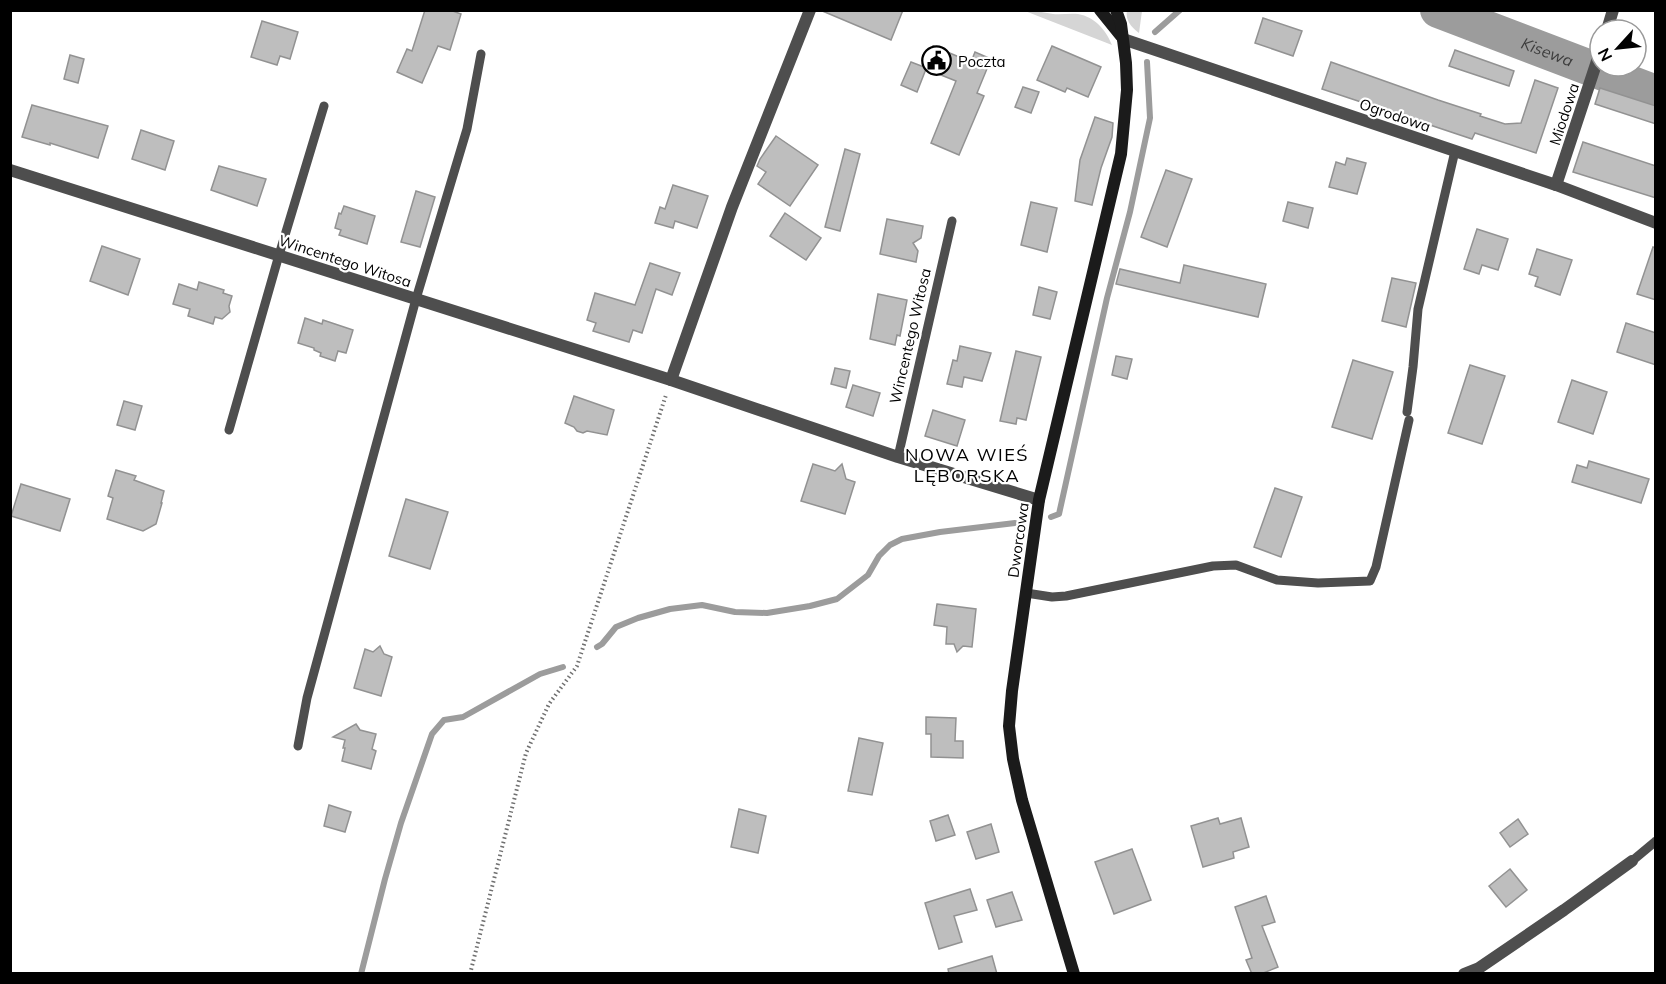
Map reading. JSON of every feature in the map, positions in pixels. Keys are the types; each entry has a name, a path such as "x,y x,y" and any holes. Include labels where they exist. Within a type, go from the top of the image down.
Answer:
{"street":[{"path":"671,380 732,207 810,10"},
{"path":"1100,10 1123,39"},
{"name":"Dworcowa","path":"1074,974 1022,800 1009,726 1039,500 1121,154 1127,90 1121,24 1116,10"},
{"name":"Ogrodowa","path":"1123,39 1556,185 1656,223"},
{"name":"Miodowa","path":"1556,185 1592,78"},
{"name":"Wincentego Witosa","path":"10,170 671,380 898,458 1039,500"},
{"path":"1464,974 1479,968 1632,861"}],"lane":[{"path":"298,746 307,698 416,299 467,129 482,54"},
{"path":"229,430 324,106"},
{"path":"1026,593 1052,597 1066,596 1213,566 1236,565 1277,580 1318,583 1370,581 1376,567 1408,416 1418,309 1455,151"},
{"name":"Wincentego Witosa","path":"898,458 952,221"},
{"path":"1632,861 1656,841"}],"path":[{"path":"470,974 526,753 549,704 577,666 671,380"}],"shaded area":[{"path":"1127,10 1142,11 1139,33 1129,23"},
{"path":"1025,11 1075,14 1090,18 1107,34 1112,45"}],"building":[{"path":"425,10 450,10 461,14 450,50 438,46 422,83 397,72 407,49 412,51"},
{"path":"820,10 903,10 891,40"},
{"path":"1263,18 1302,31 1293,56 1255,43"},
{"path":"262,21 298,32 290,59 280,56 277,65 251,57"},
{"path":"933,46 971,62 975,52 991,59 977,93 984,96 959,155 931,143 956,81 926,69 917,92 901,85 911,62 924,67"},
{"path":"1052,46 1101,67 1088,97 1067,88 1065,92 1037,80"},
{"path":"1455,50 1514,71 1509,86 1449,66"},
{"path":"70,55 84,59 78,83 64,79"},
{"path":"1331,62 1505,124 1521,123 1535,80 1558,88 1536,153 1475,133 1472,139 1322,89"},
{"path":"1023,87 1039,92 1031,113 1015,107"},
{"path":"1600,88 1656,106 1656,124 1595,104"},
{"path":"32,105 108,126 98,158 22,137"},
{"path":"1095,117 1113,123 1112,137 1101,168 1092,205 1075,201 1080,160"},
{"path":"141,130 174,141 165,170 132,159"},
{"path":"776,136 818,165 790,206 758,184 766,172 757,166"},
{"path":"1583,142 1656,166 1656,198 1573,172"},
{"path":"845,149 860,154 840,231 825,227"},
{"path":"1347,158 1366,163 1357,194 1329,187 1336,162 1345,165"},
{"path":"219,166 266,179 257,206 211,190"},
{"path":"1166,170 1192,179 1167,247 1141,237"},
{"path":"673,185 708,196 697,228 675,221 673,228 655,223 660,207 665,209"},
{"path":"416,191 435,197 420,247 401,242"},
{"path":"1031,202 1057,208 1047,252 1021,245"},
{"path":"1288,202 1313,208 1308,228 1283,221"},
{"path":"344,206 375,216 367,244 339,235 341,230 335,228 339,213 341,214"},
{"path":"785,213 821,238 806,260 770,236"},
{"path":"887,219 923,226 921,238 913,243 918,251 916,262 880,254"},
{"path":"1477,229 1508,239 1498,270 1482,265 1479,274 1464,269"},
{"path":"102,246 140,259 128,295 90,281"},
{"path":"1653,247 1656,248 1656,300 1637,294"},
{"path":"1537,249 1572,260 1560,295 1535,286 1538,277 1529,274"},
{"path":"650,263 680,273 672,295 656,289 642,333 633,330 629,342 593,331 596,323 587,320 595,293 635,305"},
{"path":"1184,265 1266,284 1258,317 1116,284 1120,269 1180,283"},
{"path":"1392,278 1416,283 1406,327 1382,321"},
{"path":"199,282 224,290 223,293 232,296 230,312 222,319 215,317 213,324 188,316 190,309 173,304 179,284 197,290"},
{"path":"1039,287 1057,292 1050,319 1033,315"},
{"path":"878,294 907,300 900,336 897,335 895,345 870,339"},
{"path":"305,318 322,324 323,320 353,330 346,353 338,351 335,361 320,356 321,353 314,348 298,343"},
{"path":"1626,323 1656,333 1656,365 1617,352"},
{"path":"960,346 991,353 982,381 964,377 962,387 947,384 953,360 957,361"},
{"path":"1016,351 1041,357 1026,420 1017,418 1016,424 1000,421"},
{"path":"1116,356 1132,359 1127,379 1112,375"},
{"path":"1353,360 1393,372 1372,439 1332,427"},
{"path":"1470,365 1505,376 1482,444 1448,433"},
{"path":"835,368 850,371 846,388 831,384"},
{"path":"1572,380 1607,392 1593,434 1558,422"},
{"path":"853,385 880,393 873,416 846,407"},
{"path":"574,396 614,410 607,435 587,431 583,433 565,423"},
{"path":"124,401 142,406 135,430 117,425"},
{"path":"933,410 965,420 957,446 925,436"},
{"path":"1589,461 1649,479 1641,503 1572,482 1577,465 1587,468"},
{"path":"813,464 835,471 842,464 846,479 855,482 845,514 801,501"},
{"path":"116,470 136,476 134,480 164,491 156,524 143,531 107,519 113,498 108,496"},
{"path":"21,484 70,499 60,531 11,516"},
{"path":"1275,488 1302,497 1281,557 1254,547"},
{"path":"406,499 448,512 430,569 389,556"},
{"path":"937,604 976,609 972,647 963,646 957,652 954,644 946,644 947,627 934,625"},
{"path":"380,646 384,654 392,657 381,696 354,688 365,649 373,652"},
{"path":"926,717 956,718 955,741 963,741 963,758 931,757 931,734 926,734"},
{"path":"356,724 360,730 376,734 372,749 376,751 371,769 342,761 345,740 333,737"},
{"path":"859,738 883,743 872,795 848,791"},
{"path":"329,805 351,812 345,832 324,826"},
{"path":"739,809 766,816 758,853 731,847"},
{"path":"948,815 955,835 936,841 930,821"},
{"path":"1218,818 1220,824 1241,818 1249,847 1233,852 1234,858 1203,867 1191,826"},
{"path":"1518,819 1528,834 1510,847 1500,833"},
{"path":"991,824 999,852 976,859 967,832"},
{"path":"1132,849 1151,900 1114,914 1095,862"},
{"path":"1510,869 1527,890 1506,907 1489,886"},
{"path":"970,889 977,910 954,916 962,942 939,949 925,903"},
{"path":"1012,892 1022,920 996,927 987,900"},
{"path":"1266,896 1275,922 1262,926 1278,967 1261,974 1252,974 1246,960 1252,958 1235,907"},
{"path":"992,956 997,974 949,974 948,969"}],"waterway":[{"path":"1155,32 1180,10"},
{"name":"Kisewa","path":"1438,10 1656,93"},
{"path":"1051,517 1059,514 1150,118 1147,62"},
{"path":"597,647 616,627 670,609 702,605 735,612 767,613 837,599 868,575 879,556 890,545 902,539 1015,523"},
{"path":"361,974 401,823 432,734 444,720 463,717 540,674 563,667"}],"place":[{"name":"Poczta","path":"937,61"}],"district":[{"name":"NOWA WIEŚ LĘBORSKA","path":"967,464"}]}
